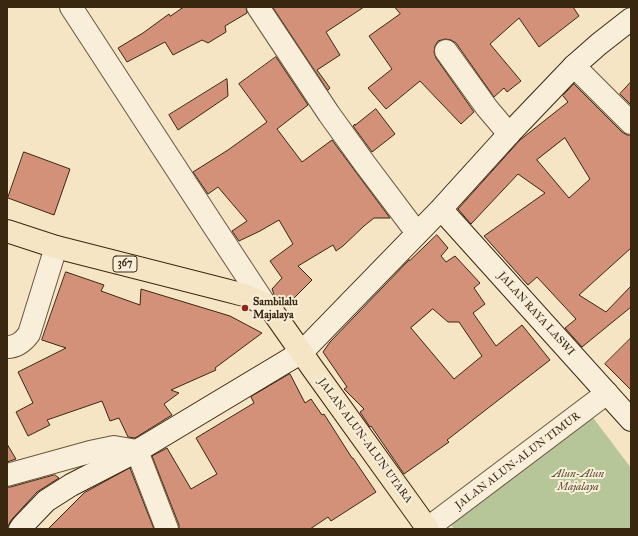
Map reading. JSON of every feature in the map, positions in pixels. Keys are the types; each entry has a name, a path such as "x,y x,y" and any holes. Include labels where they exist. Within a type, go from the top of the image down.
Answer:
{"main road":[{"name":"367","path":"7,231 56,246 244,295 269,308"},
{"name":"JALAN ALUN-ALUN UTARA","path":"269,308 428,529"}],"street":[{"path":"71,7 269,308"},
{"path":"258,7 351,145 417,233"},
{"path":"20,529 46,501 71,485 137,451 299,348 441,209 498,122 574,66 631,19 624,7"},
{"path":"446,51 498,122"},
{"path":"574,66 631,123"},
{"name":"JALAN RAYA LASWI","path":"441,209 631,419"},
{"path":"7,347 20,344 29,334 56,246"},
{"name":"JALAN ALUN-ALUN TIMUR","path":"428,529 607,393"},
{"path":"7,475 90,452 114,447 137,451"},
{"path":"137,451 167,529"}],"green space":[{"name":"Alun-Alun Majalaya","path":"588,411 631,468 631,529 454,529 447,519"}],"building":[{"path":"184,7 246,7 247,13 225,26 226,32 208,43 202,40 173,55 165,42 127,62 118,48 143,33 169,14 170,16"},
{"path":"273,7 364,7 326,32 340,55 317,70 330,88 328,90"},
{"path":"395,7 573,7 579,16 539,47 519,18 490,44 521,81 507,92 504,88 494,97 456,43 445,39 438,41 434,52 436,58 474,112 461,124 420,81 386,109 368,88 392,69 369,36 400,14"},
{"path":"276,57 308,105 277,129 302,162 332,140 390,218 374,218 336,251 333,245 298,266 312,280 285,307 275,297 272,289 282,278 270,261 293,244 279,220 239,241 232,231 247,221 218,187 208,194 193,172 228,150 267,122 239,84"},
{"path":"227,79 228,96 178,130 169,115"},
{"path":"631,82 631,105 620,94"},
{"path":"574,84 622,132 627,135 631,135 631,248 579,295 606,312 631,286 631,307 582,347 565,328 576,319 537,277 528,285 484,236 545,193 518,174 471,224 458,209 520,140 568,102 563,96","holes":["565,138 590,179 569,198 537,160"]},
{"path":"376,109 395,134 372,152 353,126"},
{"path":"24,152 70,169 54,215 8,198"},
{"path":"437,235 448,248 441,256 446,262 455,256 480,283 474,288 485,304 473,313 496,346 522,325 550,360 447,440 449,442 404,474 360,412 364,409 344,389 347,387 323,352 330,342 410,260","holes":["433,309 448,322 459,322 482,356 454,379 411,328"]},
{"path":"66,272 104,285 101,291 140,305 141,289 230,316 262,333 215,368 216,370 171,390 179,393 164,404 172,415 135,438 128,437 119,418 110,421 102,401 47,420 50,425 28,436 16,412 33,403 18,372 66,348 42,340"},
{"path":"631,338 631,390 605,364"},
{"path":"290,374 305,403 311,399 322,415 324,414 376,492 331,521 328,517 310,529 179,529 179,525 152,456 167,448 191,489 217,474 196,438 254,403 251,397"},
{"path":"7,444 16,459 7,462"},
{"path":"130,468 154,529 48,529 84,493"},
{"path":"55,475 59,478 37,492 13,518 7,529 7,487"}],"place":[{"name":"Sambilalu Majalaya","path":"245,308"}]}
